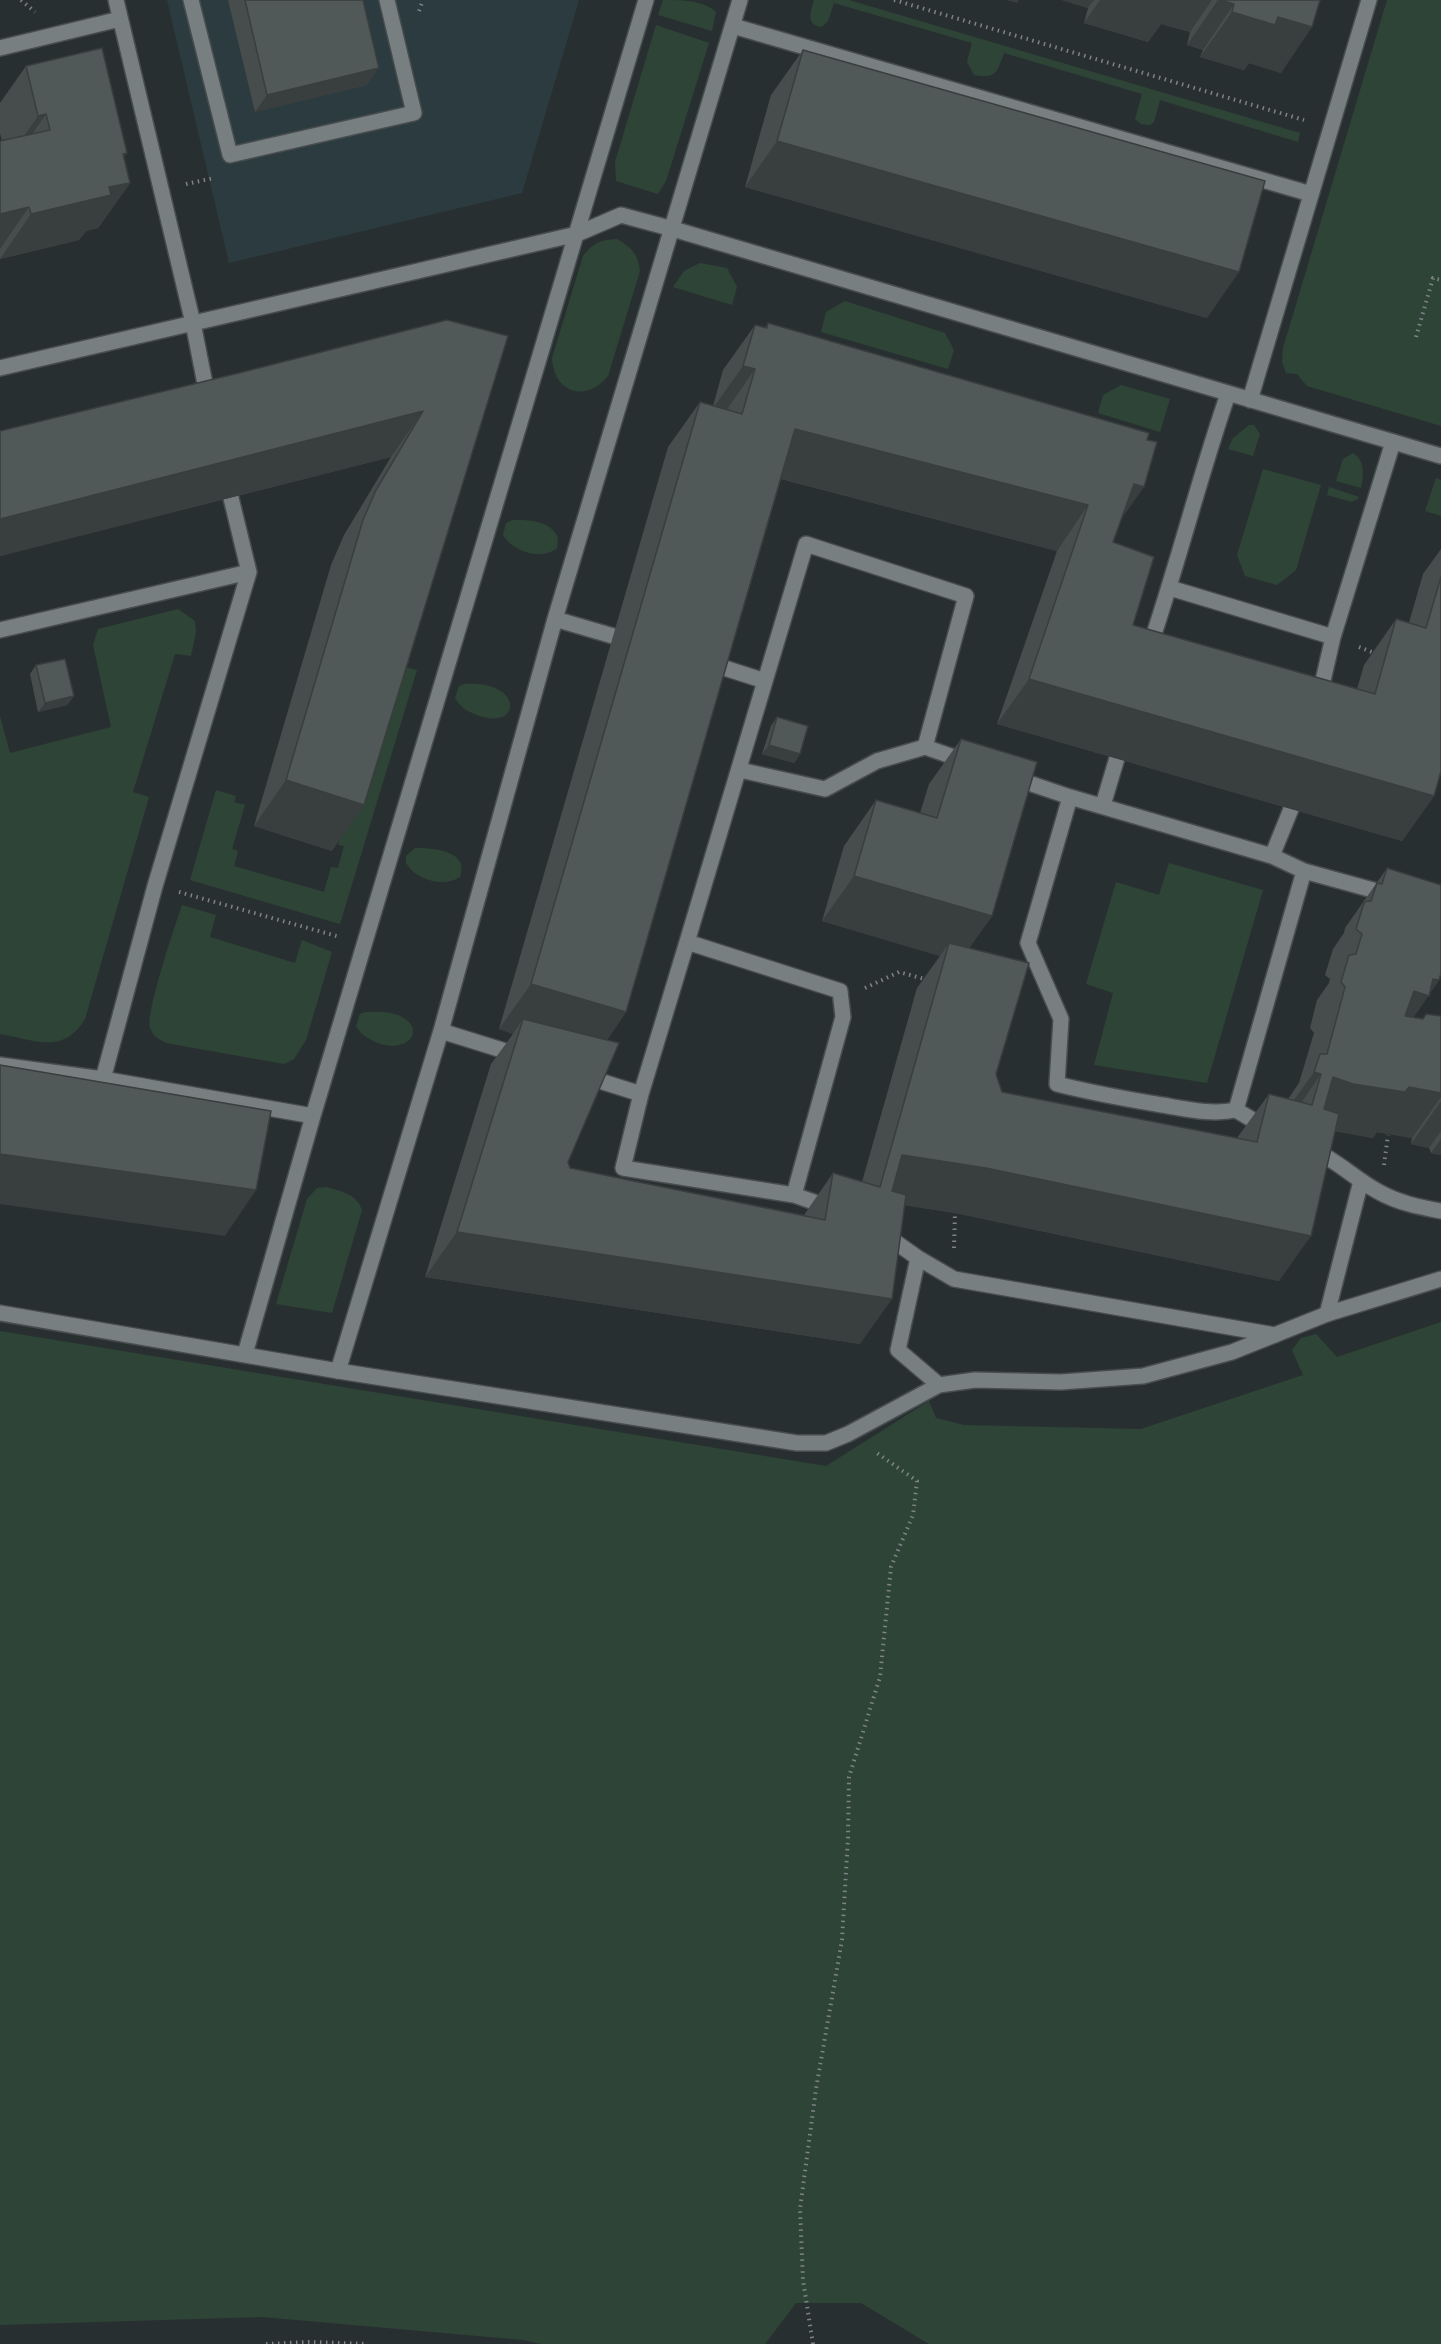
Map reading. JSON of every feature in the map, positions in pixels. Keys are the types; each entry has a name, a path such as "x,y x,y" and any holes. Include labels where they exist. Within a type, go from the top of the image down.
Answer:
{"street":[{"path":"116,0 193,323 211,417"},
{"path":"191,0 230,155 414,113 387,0"},
{"path":"245,1354 313,1116 646,0"},
{"path":"338,1371 441,1031 555,619 740,0"},
{"path":"1250,400 1369,0"},
{"path":"0,48 120,19"},
{"path":"733,26 1311,194"},
{"path":"0,368 577,234 621,215 1441,456"},
{"path":"1145,660 1170,588 1209,449 1228,393"},
{"path":"1315,719 1333,637 1393,442"},
{"path":"103,1079 156,886 249,572 231,498"},
{"path":"842,1212 794,1195 623,1168 641,1094 806,544 966,596 925,747"},
{"path":"0,630 249,572"},
{"path":"1170,588 1333,637"},
{"path":"555,619 613,636"},
{"path":"709,663 765,681"},
{"path":"740,770 825,789 877,762 925,747 981,766"},
{"path":"1103,805 1116,758"},
{"path":"1003,774 1070,797 1272,856 1304,871 1404,899"},
{"path":"1070,797 1028,943 1061,1019 1057,1084 1096,1094 1219,1114 1236,1110 1290,1141 1324,1155 1380,1192 1406,1204 1441,1211"},
{"path":"1272,856 1291,809"},
{"path":"1236,1110 1304,871"},
{"path":"687,942 840,991 843,1017 794,1195"},
{"path":"441,1031 530,1059"},
{"path":"0,1065 103,1079 313,1116"},
{"path":"574,1073 641,1094"},
{"path":"1327,1314 1362,1181"},
{"path":"873,1226 918,1258 954,1279 1275,1335"},
{"path":"918,1258 898,1350 939,1385"},
{"path":"0,1313 338,1371 797,1443 826,1443 848,1434 939,1385 975,1380 1061,1382 1143,1376 1232,1352 1327,1314 1441,1279"}],"path":[{"path":"21,0 40,17"},
{"path":"894,0 1331,128"},
{"path":"1416,338 1433,278 1441,280"},
{"path":"1333,637 1387,658"},
{"path":"156,886 364,944"},
{"path":"840,991 868,988 899,972 930,981"},
{"path":"813,2344 803,2280 800,2208 816,2089 842,1941 849,1777 880,1677 891,1568 914,1515 917,1482 848,1434"},
{"path":"266,2344 309,2342 368,2344"}],"shaded area":[{"path":"167,0 579,0 522,193 229,263"}],"green space":[{"path":"663,0 692,2 711,8 716,12 712,31 658,15"},
{"path":"814,0 849,0 1300,133 1298,142 1160,100 1154,122 1150,125 1141,124 1135,119 1142,94 1004,53 995,73 987,76 974,75 967,62 972,43 834,3 828,21 822,27 817,26 810,17"},
{"path":"1387,0 1441,0 1441,426 1307,386 1297,374 1286,373 1282,362 1283,348"},
{"path":"656,25 709,43 666,181 658,194 616,181 615,162"},
{"path":"617,239 633,252 638,260 640,271 608,376 590,390 572,390 558,379 552,358 583,256 597,243"},
{"path":"700,263 727,268 737,287 732,305 673,287 684,271"},
{"path":"845,301 945,333 954,350 948,369 821,332 826,312"},
{"path":"1121,385 1170,399 1160,432 1098,413 1103,395"},
{"path":"1249,425 1254,425 1260,434 1253,456 1228,449 1233,438"},
{"path":"1353,453 1362,464 1361,488 1336,481 1343,459"},
{"path":"1263,469 1321,485 1296,570 1277,585 1245,576 1237,555"},
{"path":"1436,478 1441,480 1441,516 1425,511"},
{"path":"1329,487 1359,497 1352,502 1327,495"},
{"path":"512,520 532,521 549,527 558,537 557,548 544,554 536,554 514,546 503,535 506,523"},
{"path":"178,609 195,621 196,632 191,656 175,654 133,792 149,797 85,1019 77,1030 58,1041 37,1041 0,1034 0,716 10,753 111,727 93,645 98,629"},
{"path":"393,664 417,670 340,924 190,880 216,790 236,796 234,802 245,805 232,849 238,851 234,866 324,892 331,867 338,868 344,846 338,845"},
{"path":"484,685 498,689 507,696 510,704 509,711 503,717 492,718 467,711 455,698 459,686"},
{"path":"415,848 439,850 455,856 462,868 460,877 439,882 416,874 406,863 406,856"},
{"path":"1169,863 1263,890 1207,1083 1094,1065 1113,993 1086,984 1116,882 1159,895"},
{"path":"182,905 216,915 210,937 295,963 302,940 332,952 306,1040 294,1059 284,1064 166,1043 152,1033 150,1018 152,1004"},
{"path":"386,1012 407,1020 412,1026 411,1038 398,1045 389,1045 368,1038 356,1026 360,1014"},
{"path":"327,1187 352,1197 362,1210 332,1313 276,1304 307,1199 317,1188"},
{"path":"1441,1322 1441,2344 929,2344 861,2303 796,2303 765,2344 541,2344 523,2340 262,2317 0,2325 0,1331 826,1466 929,1401 936,1418 964,1425 1141,1429 1303,1375 1292,1350 1301,1338 1316,1334 1337,1357"}],"building":[{"path":"245,0 363,0 379,68 267,95"},
{"path":"1220,0 1320,0 1312,27 1278,17 1275,25 1232,12 1234,4"},
{"path":"102,48 127,153 123,154 130,183 109,187 111,195 31,214 29,207 0,214 0,141 50,130 46,114 38,116 26,66"},
{"path":"803,50 1265,181 1239,272 777,141"},
{"path":"447,320 508,336 364,805 286,780 363,520 376,490 423,411 0,519 0,431"},
{"path":"768,323 1149,433 1147,440 1157,442 1144,487 1134,484 1113,542 1154,557 1133,625 1375,694 1396,619 1426,628 1441,577 1441,771 1434,796 1029,679 1088,505 795,429 626,1012 531,984 700,402 742,414 755,369 743,366 755,325 767,328"},
{"path":"65,659 74,696 45,703 36,665"},
{"path":"777,717 808,726 800,754 769,745"},
{"path":"961,739 1037,762 992,916 854,876 876,800 937,818"},
{"path":"1387,868 1441,885 1441,973 1439,980 1433,979 1429,996 1414,991 1405,1016 1423,1019 1426,1014 1441,1016 1441,1093 1409,1087 1405,1092 1353,1084 1333,1077 1324,1109 1339,1114 1311,1236 986,1168 902,1155 892,1191 906,1195 892,1299 457,1232 523,1019 619,1043 568,1162 570,1168 825,1220 833,1173 880,1187 949,943 1029,963 996,1074 1002,1092 1257,1142 1269,1094 1312,1105 1321,1074 1314,1072 1320,1054 1327,1054 1345,987 1341,982 1349,955 1356,954 1362,934 1356,929 1364,903 1371,901 1377,883 1382,884"},
{"path":"0,1065 271,1111 256,1190 0,1154"}]}
